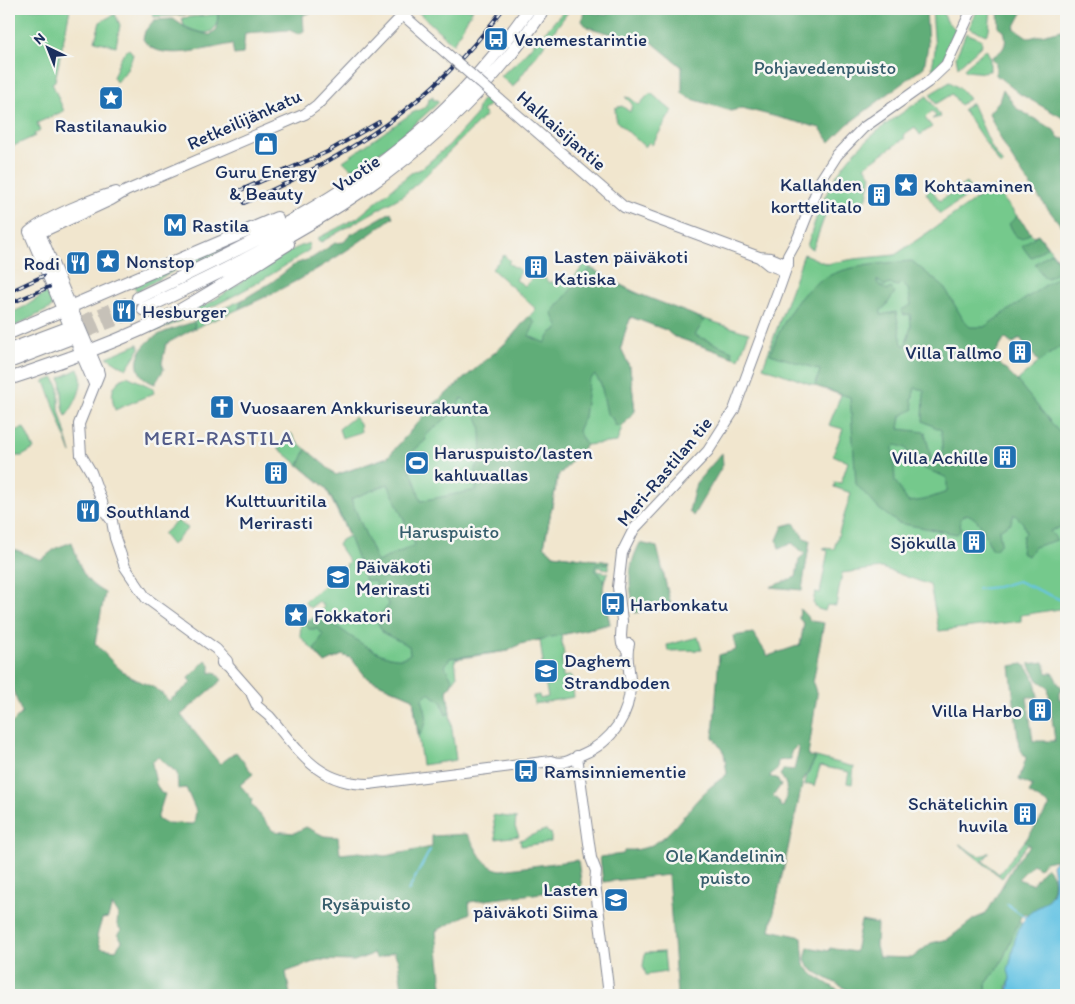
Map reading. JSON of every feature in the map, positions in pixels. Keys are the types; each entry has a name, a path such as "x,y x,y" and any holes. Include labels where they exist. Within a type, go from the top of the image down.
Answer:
{"main road":[{"name":"Vuotie","path":"529,9 488,63 455,99 398,150 345,188 141,304 264,248 345,203 414,154 466,105 495,74 544,9"},
{"path":"9,334 345,188"},
{"path":"9,379 86,352 175,313 296,239 345,203"},
{"path":"9,350 67,334 9,362"}],"street":[{"name":"Meri-Rastilan tie","path":"35,232 86,352 99,374 78,424 81,447 90,459 91,472 106,513 112,521 115,538 125,567 140,592 161,611 222,655 228,666 252,695 262,702 269,716 302,756 317,769 332,778 352,783 378,783 551,761 556,757 577,756 601,744 615,730 624,715 630,688 627,650 622,640 618,579 626,544 642,519 699,461 723,430 740,397 787,264 821,180 844,146 867,124 928,82 946,65 972,9"},
{"name":"Halkaisijantie","path":"404,15 608,193 620,196 634,209 759,257 769,265 787,264"},
{"name":"Retkeilijänkatu","path":"35,232 37,225 98,198 126,191 309,111 404,15"},
{"path":"577,756 591,858 591,876 595,883 609,995"}],"green space":[{"path":"9,9 70,9 55,81 52,83 64,111 37,123 40,131 34,134 35,136 9,148"},
{"path":"151,9 204,9 204,13 154,17"},
{"path":"220,9 324,9 303,15 304,31 298,34 289,30 245,33 243,54 234,55 232,44 197,51 171,53 150,47 143,39 145,31 154,20 173,19 188,29 210,35 217,29"},
{"path":"416,9 473,9 453,44"},
{"name":"Pohjavedenpuisto","path":"614,9 926,9 928,46 924,67 848,124 830,142 820,128 742,108 731,111 689,98 682,93 682,67 648,39 629,39 587,27 582,21 584,11 607,15 608,11"},
{"path":"932,9 941,9 948,23 957,30 947,54 935,70 932,68 935,50"},
{"path":"978,9 991,9 989,30 986,35 969,28"},
{"path":"998,9 1024,9 1014,28 1029,38 1066,29 1066,111 1063,118 1020,94 996,75 996,63 992,57 1002,50 1006,40 1004,31 999,28"},
{"path":"564,11 568,12 513,87 500,76 515,64"},
{"path":"115,14 120,25 116,46 95,41 100,22"},
{"path":"218,14 215,28 207,33 184,26 182,18"},
{"path":"966,33 981,39 982,45 958,67 956,57"},
{"path":"129,49 133,54 131,62 116,82 113,77 123,55"},
{"path":"986,49 990,57 990,71 986,71 986,73 966,71 964,69 965,67"},
{"path":"950,82 962,90 969,99 960,105 952,94 936,104 930,94"},
{"path":"1003,89 1016,108 1054,130 1059,138 1066,139 1066,232 1023,175 996,129 989,113 999,101"},
{"path":"649,94 652,94 672,111 652,145 649,142 645,147 616,121 615,108 622,106 630,112 632,104 625,97 630,98 639,105"},
{"path":"433,96 433,100 439,102 395,142 356,168 350,168 343,161 412,113 426,107 428,99"},
{"path":"485,96 493,102 482,111 486,115 421,180 402,196 321,242 318,240 318,238 357,218 411,173 421,169 449,145 476,115 479,104"},
{"path":"927,96 941,117 932,119 936,116 932,111 925,118 932,127 920,135 915,127 903,135 905,138 865,166 871,175 867,198 850,209 823,201 842,167 854,153 880,129"},
{"path":"972,103 992,148 1003,164 1001,166 963,109"},
{"path":"966,183 973,192 940,214 926,193 931,189 940,201"},
{"path":"994,187 1033,236 1038,234 1062,265 1066,262 1066,524 1062,526 1063,547 1066,547 1066,608 1021,615 1021,621 939,631 930,585 882,568 842,573 836,606 827,605 825,611 818,609 813,603 815,592 820,593 828,551 823,548 834,549 851,493 834,487 835,482 841,483 848,462 833,455 843,429 829,425 841,395 763,367 804,254 827,264 895,255","holes":["1005,338 1013,344 1020,338 1039,362 1017,381 993,358"]},
{"path":"820,206 827,210 813,249 807,246"},
{"path":"391,212 393,217 338,256 300,279 239,309 242,300 272,282 295,264 312,258 335,243 344,242 350,235"},
{"path":"1017,216 1031,233 1021,239 1017,238 1009,224"},
{"path":"1038,234 1047,247 1031,258 1022,246"},
{"path":"250,237 189,267 182,269 181,267 137,291 133,285 230,243"},
{"path":"309,243 309,250 254,285 196,314 156,331 154,329 201,303 204,306 281,256"},
{"path":"1051,252 1064,268 1048,278 1044,277 1035,264"},
{"name":"Haruspuisto","path":"504,255 510,261 508,263 521,271 516,280 525,286 539,271 549,283 551,281 557,286 566,277 571,281 585,264 644,296 707,320 749,333 739,359 673,336 666,330 631,317 621,348 630,368 635,411 622,427 617,442 586,445 558,476 544,546 553,554 609,562 609,569 598,567 597,571 608,573 603,591 610,624 561,635 564,655 562,657 563,677 571,676 574,697 534,704 533,696 539,695 540,699 548,697 541,663 543,663 540,640 520,644 508,651 455,659 457,676 447,691 456,760 422,765 413,698 367,678 351,658 342,655 325,663 300,636 301,624 323,613 321,610 324,607 319,601 310,608 304,602 347,566 346,564 349,561 338,545 341,540 349,536 326,488 277,447 291,433 296,441 336,475 388,457 433,405 507,342 536,309 492,269"},
{"path":"912,261 945,288 964,321 970,327 984,327 1066,271 1066,342 1039,362 1020,338 1012,344 1005,338 993,357 1017,381 1063,437 1066,430 1066,525 1050,531 1057,540 1034,547 1028,556 1021,553 1023,536 1026,533 1023,523 1014,514 1011,523 999,530 1001,543 996,549 991,549 979,524 972,516 967,514 960,519 961,529 957,534 898,523 879,509 856,484 850,397 815,386 820,370 770,354 794,306 807,291 822,279 839,272 883,263","holes":["877,280 885,286 890,284 898,286 901,283 908,289 911,305 901,310 904,315 910,314 911,327 905,346 902,344 896,312 881,315 881,310 895,292 891,288 887,290 877,283","915,388 924,390 923,421 941,430 943,462 932,462 925,432 899,429 901,416 914,409 912,400","896,445 906,448 917,465 947,478 947,492 924,500 908,502 895,481 893,448"]},
{"name":"Haruspuisto","path":"591,268 631,291 691,314 704,321 695,335 732,351 733,357 673,336 666,330 631,317 621,348 630,368 635,411 622,427 615,425 612,418 607,414 601,384 595,375 589,380 584,417 578,431 586,445 558,476 544,546 553,554 609,562 596,565 595,571 604,579 603,593 610,624 520,644 508,651 450,658 445,666 453,681 447,691 450,713 446,715 441,701 428,693 422,699 426,722 419,736 413,698 367,678 351,658 342,655 325,663 314,650 323,635 318,629 309,629 305,623 306,620 319,624 328,620 368,648 380,654 402,658 410,654 409,646 383,633 376,619 389,605 374,581 365,580 342,518 326,488 299,465 306,449 336,475 388,457 433,405 507,342 529,316 535,323 529,336 545,343 551,333 559,328 552,313 582,276","holes":["462,398 475,413 480,427 482,463 475,467 476,490 421,501 414,478 406,463 411,453 426,440 425,436 450,415","388,484 415,545 377,562 351,499"]},
{"path":"50,290 53,300 51,308 9,329 9,314 26,306"},
{"path":"242,300 239,309 193,329 195,324 193,322"},
{"path":"193,322 195,324 193,329 166,344 162,363 164,369 155,384 148,381 139,371 138,365 140,353 144,347 158,335"},
{"path":"138,344 140,348 126,369 107,357"},
{"path":"78,369 81,387 73,406 66,416 63,407 60,378"},
{"path":"127,376 153,388 154,393 115,410 113,390 118,382"},
{"path":"54,378 59,388 59,410 71,453 46,384 43,382"},
{"path":"354,417 360,424 361,432 342,438 339,429"},
{"path":"24,428 34,449 22,456 9,456 9,433"},
{"path":"722,453 723,465 693,516 689,511 696,483"},
{"path":"177,521 188,528 172,545 163,534"},
{"path":"794,523 804,538 810,540 802,590 770,587 796,577 799,559 805,554 792,543 779,549 777,540 783,526"},
{"name":"Rysäpuisto","path":"72,542 82,572 91,583 105,593 95,643 122,671 156,689 169,701 191,683 188,678 206,660 210,665 210,673 215,672 222,680 181,715 220,764 236,752 253,774 240,785 252,799 251,804 273,831 294,833 306,827 324,836 338,837 340,854 359,852 385,856 432,847 432,836 467,834 485,861 494,868 501,870 578,860 582,888 469,902 470,913 436,931 443,995 403,995 398,961 394,952 377,959 373,954 354,961 319,960 286,972 290,995 9,995 9,726 22,713 9,681 9,547 41,560 56,548","holes":["158,757 177,773 178,789 186,788 196,811 194,824 165,823 157,819 165,794 161,793 156,784 152,763","112,905 118,913 117,925 121,930 118,934 122,941 116,950 101,948 97,936 102,919 108,918"]},
{"path":"640,543 657,547 671,605 635,613 630,578 632,561"},
{"name":"Ole Kandelinin puisto","path":"800,609 811,621 824,623 813,683 817,695 808,756 816,757 803,781 770,930 802,937 804,965 815,976 846,995 795,995 793,992 786,995 774,995 775,993 766,989 765,995 677,995 668,875 603,882 600,857 623,854 625,850 639,849 661,839 671,831 706,791 727,774 724,753 713,737 719,655 736,650 733,636 753,633 768,656 800,645 804,623 799,619","holes":["797,746 799,750 794,770 784,769 780,775 787,790 783,807 780,806 780,802 773,796 781,785 777,778 770,777 777,770 778,761 791,759 791,752"]},
{"path":"698,637 702,650 668,651 667,645"},
{"path":"1044,662 1047,673 1053,673 1061,686 1062,691 1059,692 1059,699 1066,701 1066,858 1045,862 1039,868 1033,864 1018,879 1032,884 1046,867 1051,873 1053,887 1051,894 1042,907 1030,914 1022,914 1002,961 986,984 987,995 915,995 909,992 857,995 809,967 805,959 808,947 829,951 830,948 855,952 861,921 877,924 876,946 879,957 912,958 931,943 948,939 974,919 986,914 1016,862 1030,846 1025,841 1050,806 1029,793 1033,786 1019,780 1026,758 1019,747 1010,666 1023,664 1030,671 1035,683 1038,697 1027,697 1033,741 1055,741 1048,687 1038,680 1029,664"},
{"path":"816,757 854,767 852,784 847,783 849,772 820,766 814,787 812,784 805,785 807,775"},
{"path":"493,815 516,818 515,827 519,836 496,839"},
{"path":"545,830 551,834 551,842 521,846 520,840"},
{"path":"1025,841 1028,843 1002,878 959,844 977,855 981,856 990,852 983,861 999,874"},
{"path":"1019,918 1021,925 1030,930 1007,987 1008,995 987,995 986,984 1002,961"},
{"path":"664,952 666,972 646,975 643,966 645,953"}],"water":[{"path":"1059,858 1066,858 1066,995 1008,995 1010,977 1008,970 1016,935 1027,916 1051,896 1054,879 1052,865"}],"waterway":[{"path":"978,589 997,587 1018,581 1061,600"},
{"path":"408,891 430,850"},
{"path":"1007,904 1026,918"}],"tunnel":[{"path":"67,328 138,298"},
{"path":"71,338 143,309"}],"railway":[{"path":"244,203 320,166 387,124 448,73 476,43 503,9"},
{"path":"239,191 327,152 379,122"},
{"path":"9,292 43,276"},
{"path":"9,304 49,287"}],"place":[{"name":"Venemestarintie","path":"496,39"},
{"name":"Rastilanaukio","path":"111,98"},
{"name":"Guru Energy & Beauty","path":"266,144"},
{"name":"Kohtaaminen","path":"906,185"},
{"name":"Kallahden korttelitalo","path":"879,195"},
{"name":"Rastila","path":"175,225"},
{"name":"Nonstop","path":"108,261"},
{"name":"Rodi","path":"78,263"},
{"name":"Lasten päiväkoti Katiska","path":"536,267"},
{"name":"Hesburger","path":"124,311"},
{"name":"Villa Tallmo","path":"1020,352"},
{"name":"Vuosaaren Ankkuriseurakunta","path":"222,407"},
{"name":"Villa Achille","path":"1005,457"},
{"name":"Haruspuisto/lasten kahluuallas","path":"417,463"},
{"name":"Kulttuuritila Merirasti","path":"276,473"},
{"name":"Southland","path":"88,511"},
{"name":"Sjökulla","path":"974,542"},
{"name":"Päiväkoti Merirasti","path":"338,577"},
{"name":"Harbonkatu","path":"613,604"},
{"name":"Fokkatori","path":"296,615"},
{"name":"Daghem Strandboden","path":"546,671"},
{"name":"Villa Harbo","path":"1040,710"},
{"name":"Ramsinniementie","path":"526,771"},
{"name":"Schätelichin huvila","path":"1025,814"},
{"name":"Lasten päiväkoti Siima","path":"616,900"}],"district":[{"name":"MERI-RASTILA","path":"219,438"}]}
